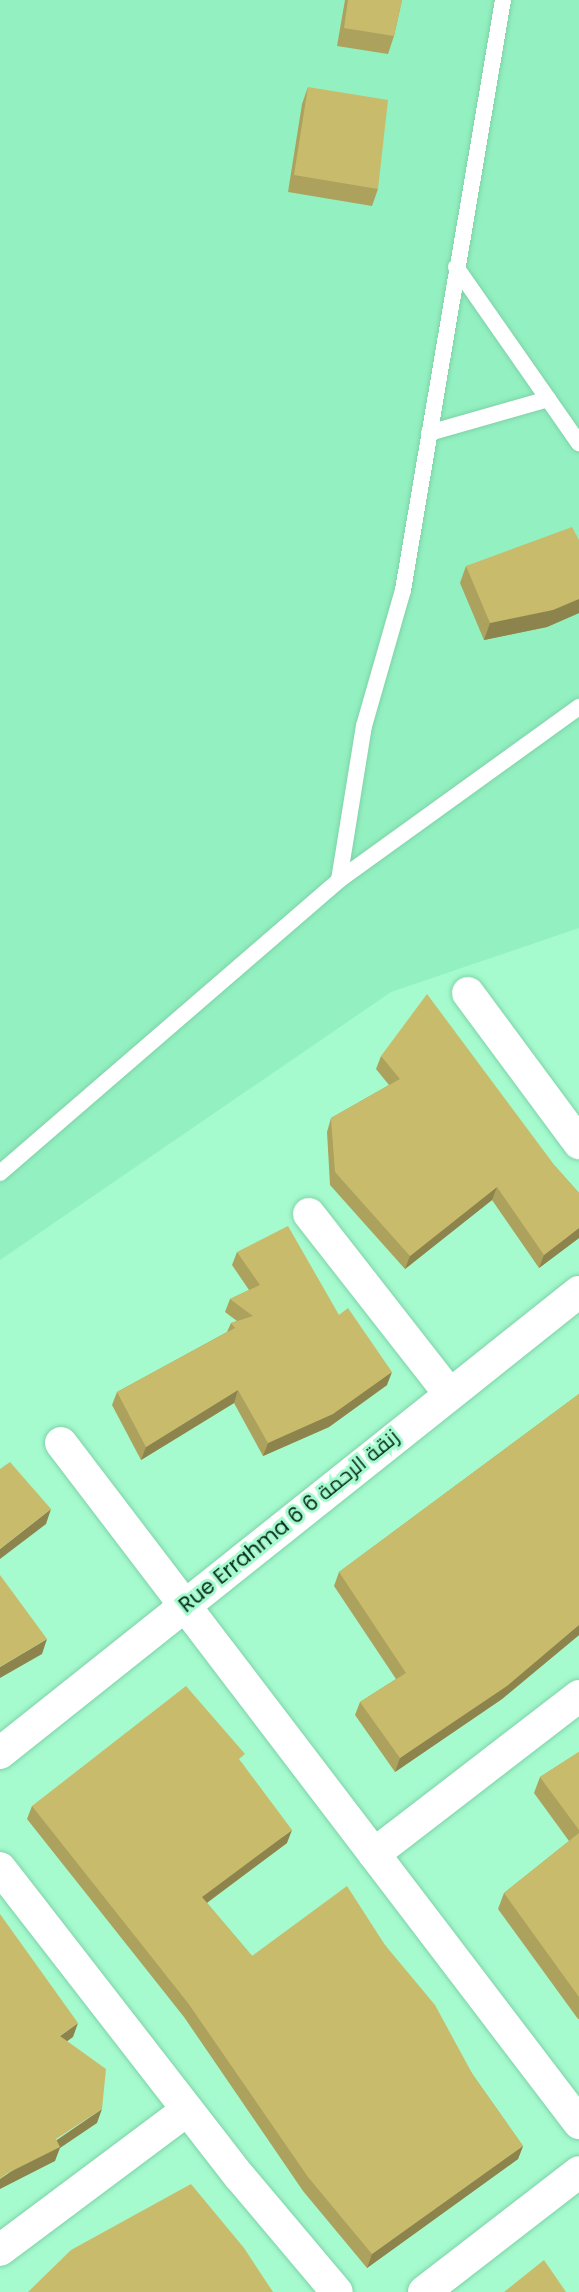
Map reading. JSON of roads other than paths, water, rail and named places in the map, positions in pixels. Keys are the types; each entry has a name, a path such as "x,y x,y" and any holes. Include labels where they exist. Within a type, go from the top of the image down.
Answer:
{"street":[{"path":"468,993 579,1143"},
{"path":"309,1214 449,1393"},
{"name":"Rue Errahma 6 6 زنقة الرحمة","path":"0,1752 579,1292"},
{"path":"61,1443 579,2123"},
{"path":"374,1854 579,1696"},
{"path":"0,1868 187,2110 337,2292"},
{"path":"0,2250 187,2110"},
{"path":"424,2292 579,2172"}],"lane":[{"path":"339,880 351,789 402,590 503,0"},
{"path":"456,267 579,443"},
{"path":"429,433 548,399"},
{"path":"0,1173 339,880 579,707"}]}
